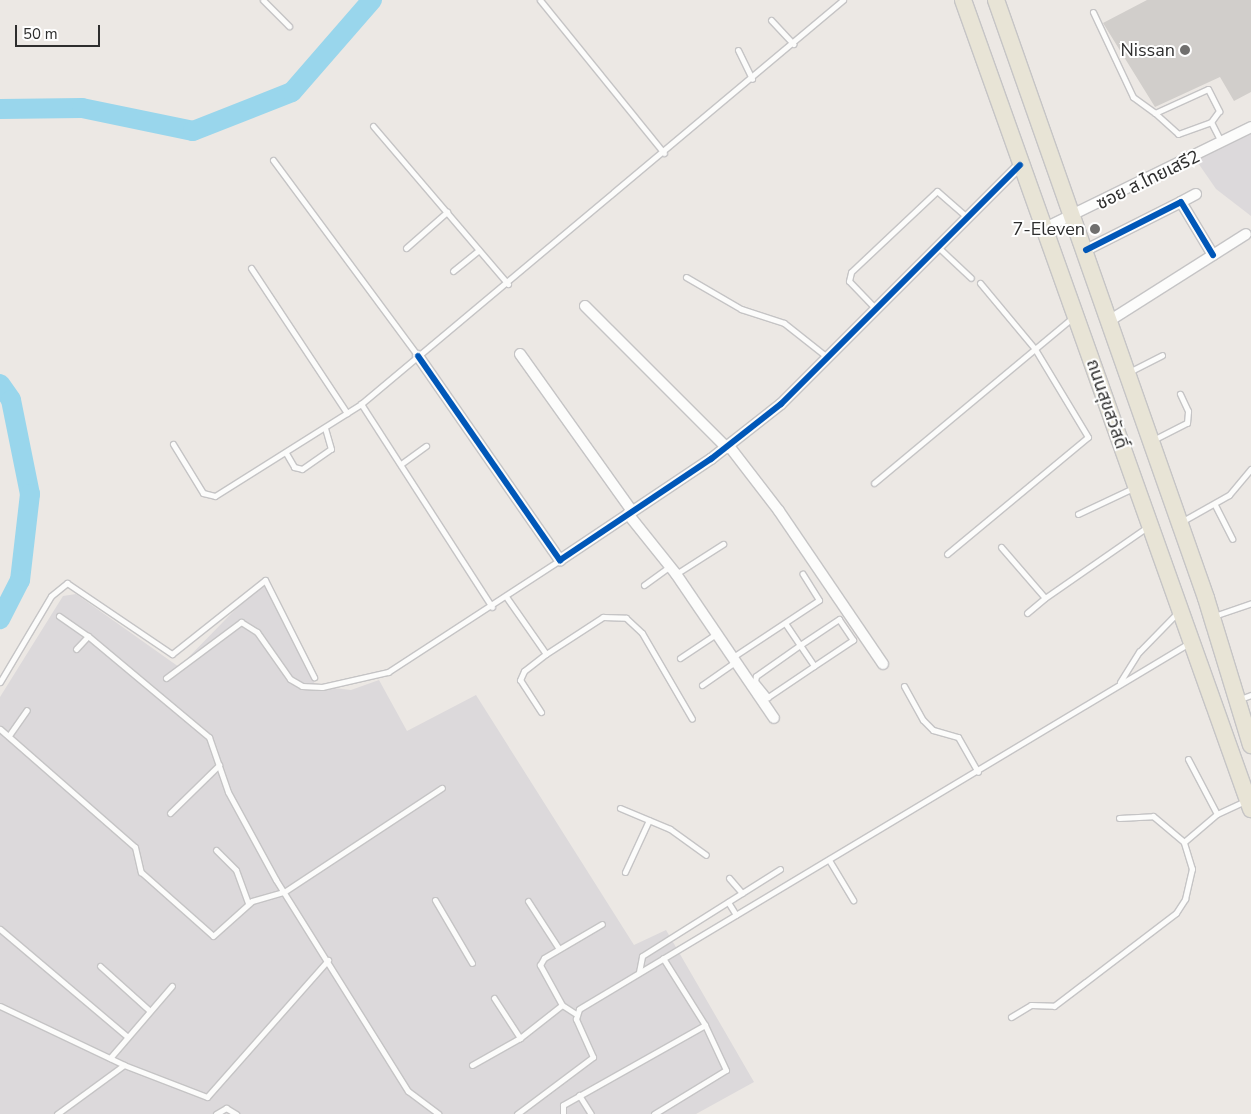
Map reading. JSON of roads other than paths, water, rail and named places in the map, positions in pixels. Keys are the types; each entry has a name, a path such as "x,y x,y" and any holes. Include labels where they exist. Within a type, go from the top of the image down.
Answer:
{"main road":[{"name":"ถนนสุขสวัสดิ์","path":"963,0 1020,165 1249,804"},
{"name":"ถนนสุขสวัสดิ์","path":"996,0 1086,250 1211,617 1235,701 1251,745"}],"street":[{"name":"ซอย ส.ไทยเสรี2","path":"1043,229 1176,167 1251,127"},
{"path":"418,356 560,560 728,447 781,404 965,216 1020,165"},
{"path":"1086,250 1196,194"},
{"path":"1181,202 1213,255"},
{"path":"1109,321 1246,234"},
{"path":"585,306 728,447 785,519 882,664"},
{"path":"520,354 630,513 717,633 774,718"}],"lane":[{"path":"263,0 289,26"},
{"path":"540,0 664,153"},
{"path":"173,444 209,497 286,453 361,404 508,284 843,0"},
{"path":"1093,12 1128,89 1154,113 1178,134 1211,122 1220,111 1205,88 1154,113"},
{"path":"771,20 793,44"},
{"path":"738,50 752,78"},
{"path":"1211,122 1222,143"},
{"path":"373,126 508,284"},
{"path":"273,160 418,356"},
{"path":"874,307 850,281 851,272 937,191 965,216"},
{"path":"406,248 447,212"},
{"path":"936,245 971,278"},
{"path":"453,271 479,250"},
{"path":"251,268 347,413"},
{"path":"686,277 741,309 784,323 827,357"},
{"path":"947,554 1086,442 1087,432 1034,349 980,284"},
{"path":"874,483 1075,315"},
{"path":"1127,373 1162,356"},
{"path":"1150,441 1187,423 1188,411 1180,394"},
{"path":"361,404 492,607"},
{"path":"286,453 294,467 302,469 331,450 324,428"},
{"path":"401,464 426,446"},
{"path":"1178,524 1215,505 1251,469"},
{"path":"1078,514 1136,487"},
{"path":"1215,505 1232,538"},
{"path":"1027,613 1045,598 1149,525"},
{"path":"644,585 723,544"},
{"path":"1001,548 1045,598"},
{"path":"166,678 241,622 257,632 296,684 322,687 372,676 405,663 507,598 560,560"},
{"path":"702,685 735,659 819,600 803,574"},
{"path":"0,682 51,596 68,583 172,654 265,580 314,677"},
{"path":"507,598 546,654"},
{"path":"1211,617 1251,603"},
{"path":"1120,683 1139,652 1179,611"},
{"path":"59,616 88,636 209,737 228,792 284,892 408,1091 438,1114"},
{"path":"541,712 520,680 524,671 546,654 603,617 626,618 642,633 692,719"},
{"path":"839,619 854,636 814,666 768,696 754,681 839,619"},
{"path":"785,623 814,666"},
{"path":"680,658 717,633"},
{"path":"76,649 88,636"},
{"path":"576,1014 639,972 923,805 1120,683 1191,642"},
{"path":"904,686 933,730 952,735 962,741 978,772"},
{"path":"1235,701 1251,695"},
{"path":"10,734 27,710"},
{"path":"0,729 10,734 135,847 142,872 208,934 218,935 248,903 284,892 442,788"},
{"path":"1188,759 1217,814"},
{"path":"170,812 219,765"},
{"path":"1184,842 1217,814 1249,804"},
{"path":"620,808 649,820 706,855"},
{"path":"1011,1017 1031,1005 1054,1006 1176,913 1185,899 1192,869 1184,842 1153,816 1119,818"},
{"path":"625,872 649,820"},
{"path":"216,850 236,870 248,903"},
{"path":"829,860 853,900"},
{"path":"639,972 642,956 780,869"},
{"path":"729,878 742,892"},
{"path":"435,900 472,963"},
{"path":"528,901 559,949"},
{"path":"728,902 736,915"},
{"path":"517,1114 593,1057 576,1014 562,1005 540,965 559,949 602,924"},
{"path":"0,929 128,1037"},
{"path":"654,1114 723,1074 725,1064 705,1025 663,958"},
{"path":"0,1006 124,1065 207,1097 328,960"},
{"path":"100,966 150,1011"},
{"path":"110,1058 172,986"},
{"path":"494,998 520,1038"},
{"path":"472,1065 520,1038 562,1005"},
{"path":"563,1114 562,1105 705,1025"},
{"path":"57,1114 124,1065"},
{"path":"580,1096 591,1114"},
{"path":"216,1114 226,1108 236,1114"}],"waterway":[{"path":"0,109 82,108 193,131 292,92 372,0"},
{"path":"0,384 11,400 30,494 20,580 0,619"}],"place":[{"name":"Nissan","path":"1185,50"},
{"name":"7-Eleven","path":"1095,229"}]}
